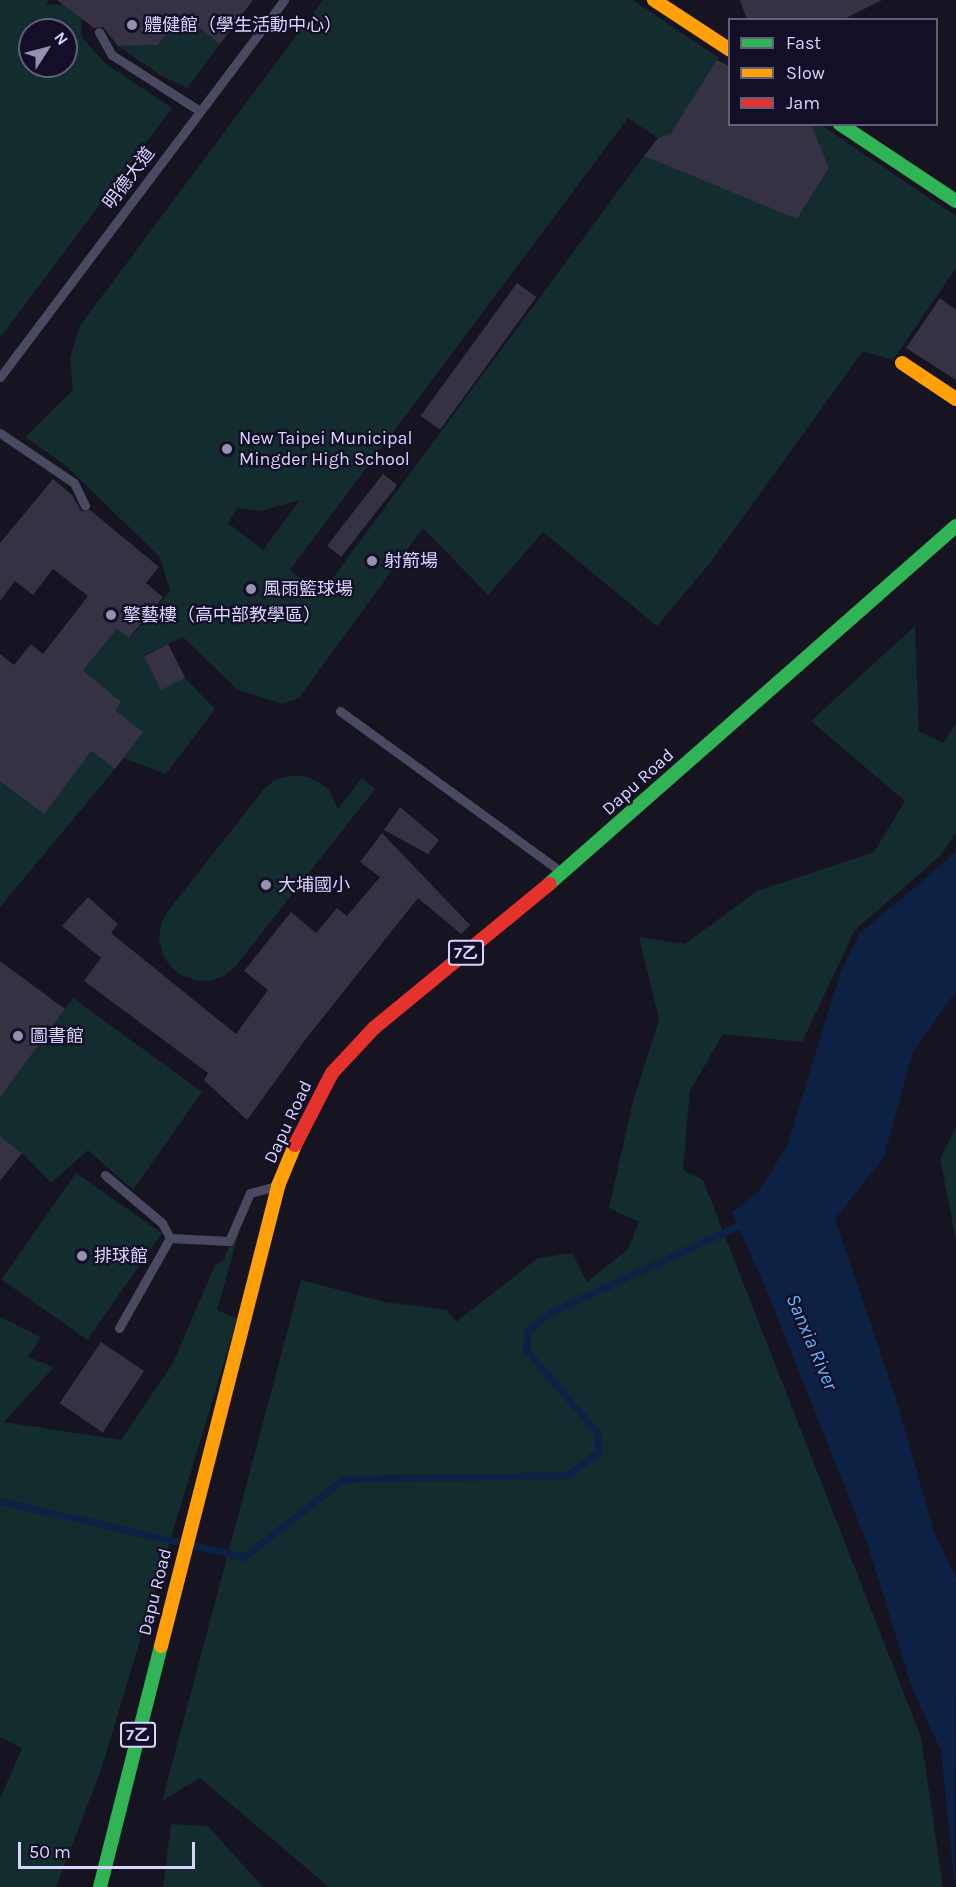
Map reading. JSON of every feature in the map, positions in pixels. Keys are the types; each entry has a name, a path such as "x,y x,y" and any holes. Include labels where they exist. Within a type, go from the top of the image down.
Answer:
{"main road":[{"path":"654,0 728,49"},
{"path":"843,126 956,201"},
{"path":"902,363 956,399"},
{"name":"Dapu Road","path":"100,1887 191,1519 278,1186 300,1131 332,1073 374,1028 564,873 956,526"}],"lane":[{"name":"明德大道","path":"0,377 284,0"},
{"path":"99,32 112,55 200,111"},
{"path":"0,432 74,483 85,506"},
{"path":"340,711 564,873"},
{"path":"105,1175 162,1223 170,1238"},
{"path":"170,1238 229,1241 250,1192 278,1186"},
{"path":"119,1328 170,1238"}],"green space":[{"path":"0,0 49,0 46,4 64,5 81,18 82,37 106,64 172,108 0,338"},
{"path":"323,0 633,0 719,58 670,134 658,138 628,118 290,570 321,594 644,156 797,219 829,168 811,126 822,126 956,216 956,268 893,360 863,351 710,563 657,626 543,532 488,595 423,528 299,698 283,704 238,690 183,637 144,655 161,689 185,678 215,709 166,774 123,758 142,732 115,710 121,702 83,670 117,629 130,638 170,591 160,557 65,465 25,437 73,390 70,358 79,327","holes":["300,500 263,550 228,523 237,508 261,511"]},
{"path":"182,14 220,44 187,88 160,75 118,46 158,45"},
{"path":"915,626 919,731 943,743 956,724 956,832 941,855 855,930 802,1042 723,1034 690,1091 683,1170 703,1180 921,1737 943,1887 329,1887 200,1778 162,1801 301,1280 385,1302 447,1310 456,1322 538,1258 572,1253 587,1282 628,1249 639,1222 609,1208 633,1101 659,1020 639,937 685,944 757,891 874,852 905,801 811,721"},
{"path":"23,697 115,769 0,907 0,781"},
{"path":"289,776 304,776 317,781 329,790 338,809 362,778 375,789 235,967 224,976 210,981 195,980 181,975 170,966 162,953 159,939 161,924 168,911 264,789 275,780"},
{"path":"73,998 202,1092 133,1190 88,1150 51,1183 22,1153 0,1136 0,1095"},
{"path":"956,1127 956,1240 940,1159"},
{"name":"排球館","path":"76,1173 162,1233 87,1340 1,1279"},
{"path":"241,1218 243,1219 217,1310 237,1319 101,1770 56,1887 0,1887 0,1799 22,1748 0,1737 0,1317 41,1337 28,1357 54,1367 4,1422 121,1440 173,1363 215,1265 223,1261"},
{"path":"171,1824 208,1826 263,1887 163,1887"}],"water":[{"name":"Sanxia River","path":"956,850 956,991 913,1052 884,1157 835,1219 898,1405 934,1532 956,1579 955,1887 941,1751 912,1688 868,1546 769,1296 732,1212 759,1191 787,1146 840,974 859,934"}],"building":[{"name":"體健館（學生活動中心）","path":"57,0 253,0 220,44 182,14 158,45 118,46 103,27 94,28"},
{"path":"740,0 882,0 846,18 746,18"},
{"path":"717,60 728,66 728,126 812,126 829,168 797,219 644,156 658,138 670,134"},
{"path":"517,283 536,297 440,430 421,416"},
{"path":"940,298 956,310 956,380 906,348"},
{"path":"383,474 397,485 341,557 327,546"},
{"name":"擎藝樓（高中部教學區）","path":"53,479 72,495 81,511 90,510 159,567 146,583 163,597 129,638 117,629 83,670 121,702 115,710 143,732 115,769 91,751 44,814 0,781 0,654 14,665 31,644 43,654 88,596 53,569 33,595 15,581 0,601 0,543"},
{"path":"168,644 185,678 161,690 144,656"},
{"path":"400,807 439,840 428,854 384,830"},
{"path":"382,833 470,925 461,934 418,898 305,1040 247,1120 204,1080 208,1073 84,981 101,958 62,926 88,897 118,924 111,933 236,1034 268,990 244,971 291,912 316,933 337,908 347,916 380,877 360,862"},
{"path":"0,961 65,1009 0,1097"},
{"path":"0,1136 22,1153 0,1181"},
{"path":"101,1342 144,1371 103,1432 60,1403"}],"waterway":[{"path":"193,1545 244,1557 343,1479 568,1475 599,1451 596,1431 526,1350 527,1331 549,1313 746,1222"},
{"path":"0,1501 179,1542"}],"traffic: fast":[{"path":"843,126 956,201"},
{"path":"549,884 956,526"},
{"path":"100,1887 161,1646"}],"traffic: slow":[{"path":"654,0 728,49"},
{"path":"902,363 956,399"},
{"path":"161,1646 278,1186 295,1145"}],"traffic: jam":[{"path":"295,1145 332,1073 374,1028 549,884"}],"place":[{"name":"體健館（學生活動中心）","path":"132,25"},
{"name":"New Taipei Municipal Mingder High School","path":"227,449"},
{"name":"射箭場","path":"372,561"},
{"name":"風雨籃球場","path":"251,589"},
{"name":"擎藝樓（高中部教學區）","path":"111,615"},
{"name":"大埔國小","path":"266,885"},
{"name":"圖書館","path":"18,1036"},
{"name":"排球館","path":"82,1256"}]}
